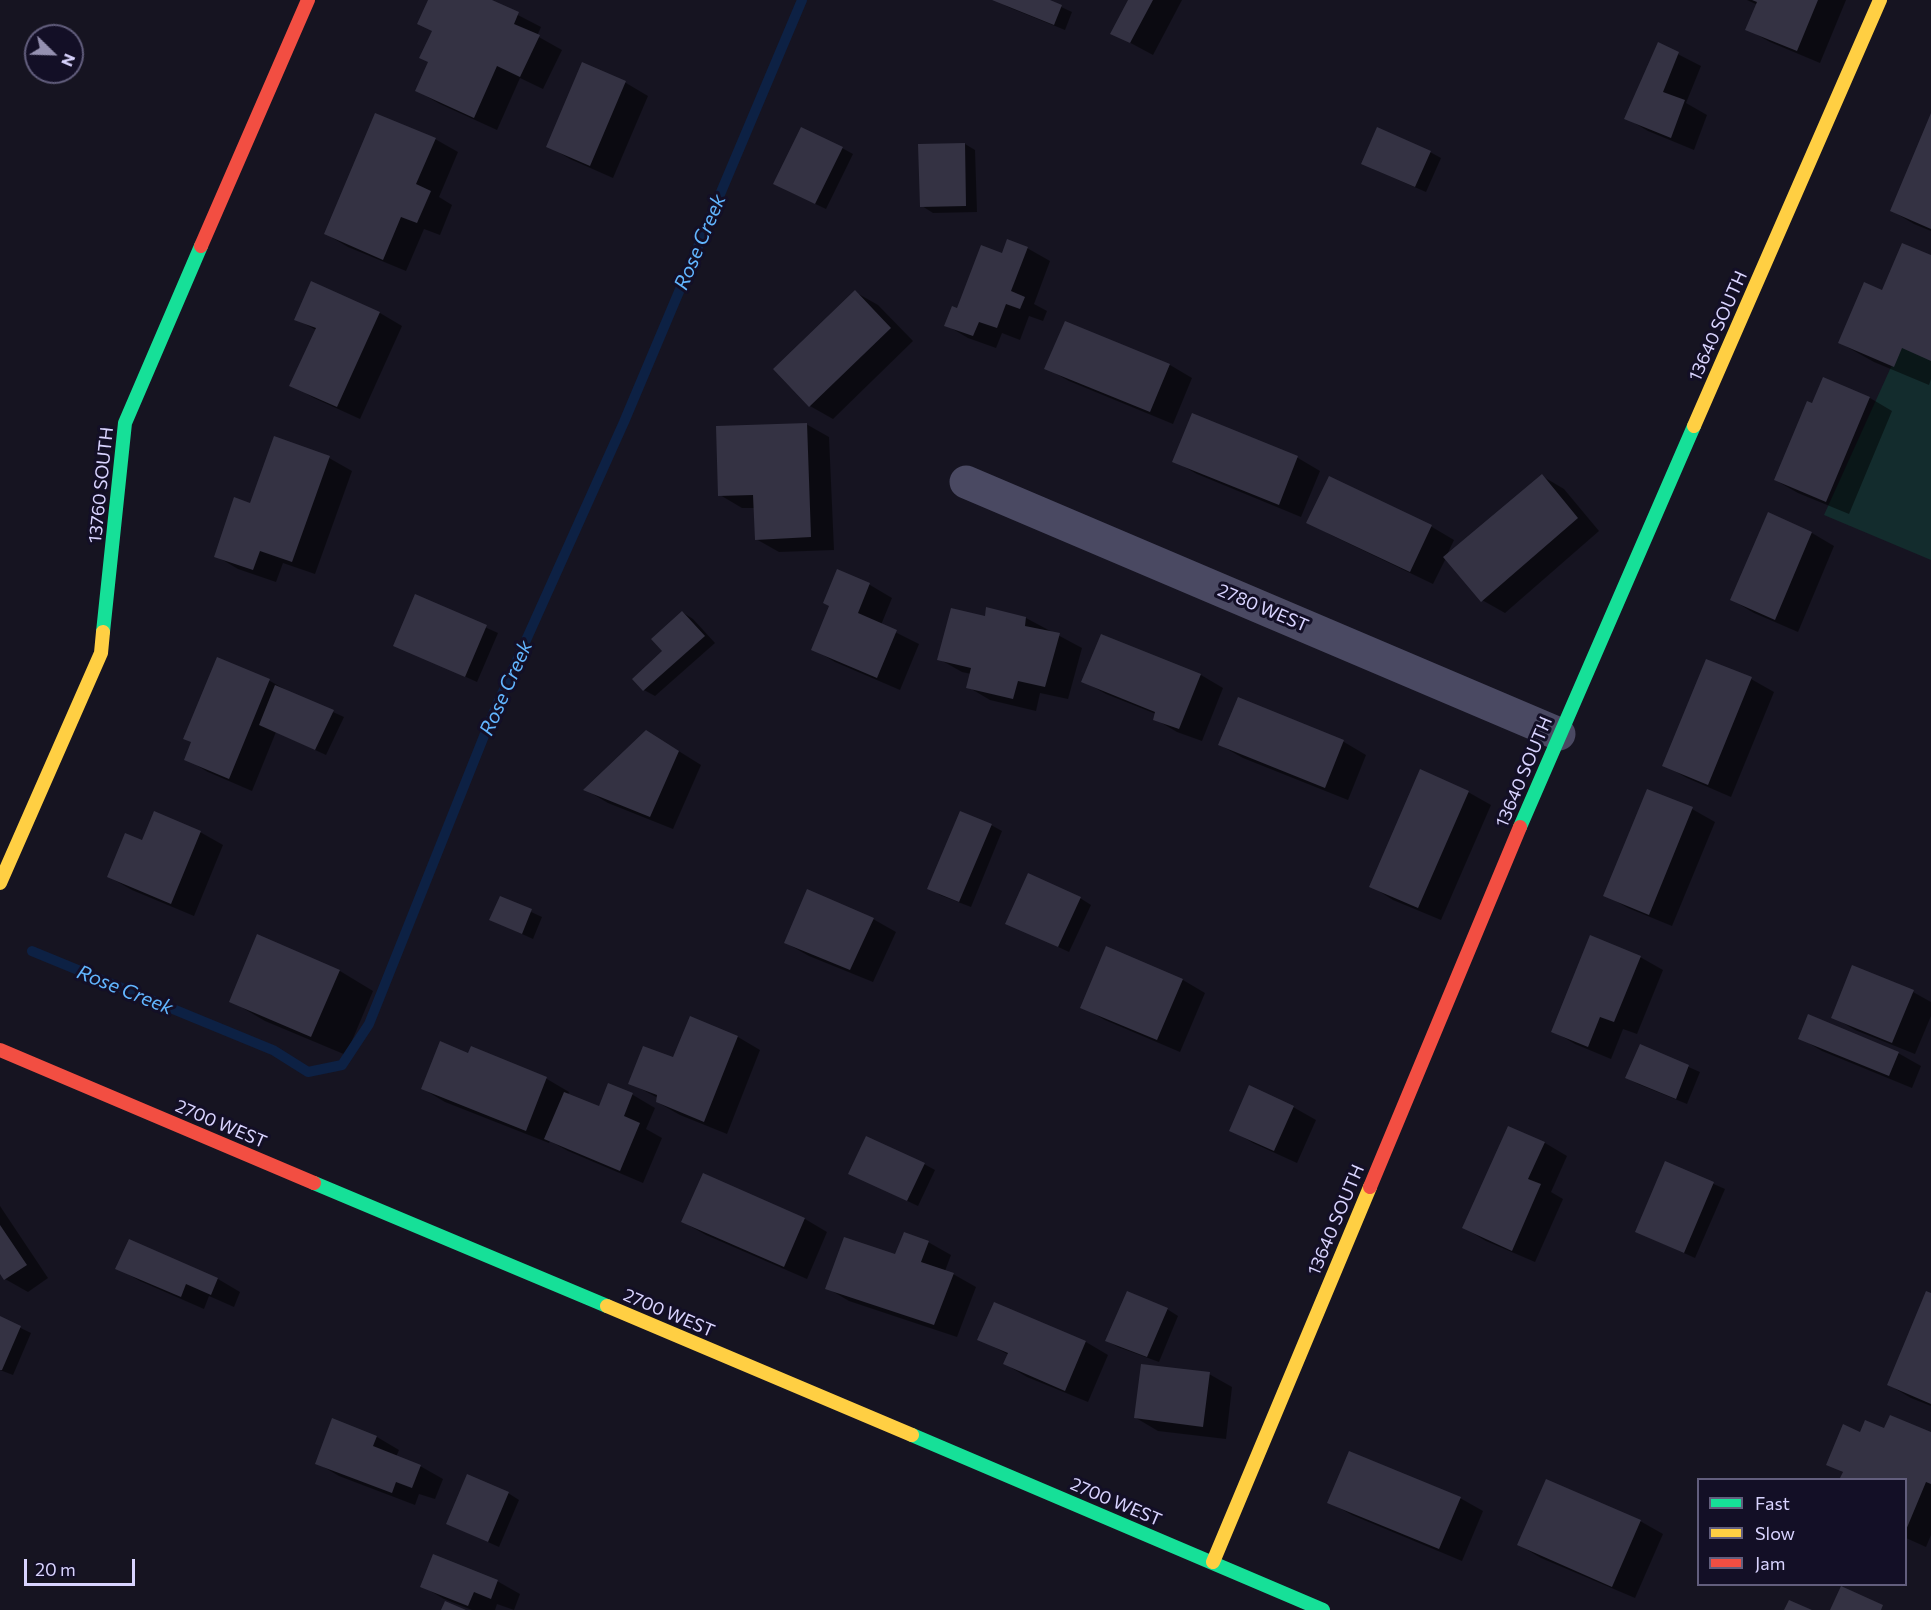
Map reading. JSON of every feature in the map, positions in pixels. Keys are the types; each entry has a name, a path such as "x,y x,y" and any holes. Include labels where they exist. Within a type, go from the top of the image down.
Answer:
{"street":[{"name":"13760 SOUTH","path":"0,883 101,653 125,423 308,0"},
{"name":"13640 SOUTH","path":"1213,1562 1559,734 1880,0"},
{"name":"2780 WEST","path":"966,482 1559,734"},
{"name":"2700 WEST","path":"0,1050 1323,1610"}],"green space":[{"path":"1915,314 1931,320 1931,560 1824,515"}],"building":[{"path":"428,0 492,0 519,12 514,24 540,35 520,77 497,66 474,118 415,91 428,62 419,58 432,31 417,24"},
{"path":"992,0 1050,0 1062,5 1054,25"},
{"path":"1128,0 1153,0 1130,43 1110,34"},
{"path":"1752,0 1818,0 1797,51 1745,30 1757,2"},
{"path":"1658,42 1679,52 1663,92 1685,100 1671,138 1624,119"},
{"path":"582,62 626,81 590,166 546,147"},
{"path":"375,113 436,138 416,184 431,191 417,223 401,217 383,260 324,234"},
{"path":"1931,113 1931,229 1890,211"},
{"path":"801,127 843,147 815,204 773,184"},
{"path":"1377,127 1431,151 1415,187 1361,164"},
{"path":"965,143 966,206 920,207 918,144"},
{"path":"1007,239 1028,247 1011,291 1025,297 1020,309 1006,304 997,328 979,322 973,336 944,326 952,306 957,308 981,245 1002,253"},
{"path":"1902,243 1931,255 1931,361 1902,348 1894,367 1838,343 1864,282 1882,290"},
{"path":"311,281 380,312 337,407 289,386 316,328 294,320"},
{"path":"855,290 891,328 809,407 773,369"},
{"path":"1065,321 1170,364 1150,412 1044,369"},
{"path":"1823,377 1870,397 1826,502 1774,480 1807,401 1812,403"},
{"path":"1192,413 1298,456 1279,505 1172,462"},
{"path":"807,423 811,537 755,540 753,495 718,496 716,426"},
{"path":"274,436 330,456 292,562 260,551 253,570 214,557 234,497 250,503"},
{"path":"1542,474 1578,518 1481,602 1443,557"},
{"path":"1329,476 1432,525 1410,572 1306,523"},
{"path":"1768,512 1812,532 1775,620 1730,600"},
{"path":"837,569 870,583 858,613 897,630 877,678 811,650 829,606 823,603"},
{"path":"415,594 487,625 465,677 393,646"},
{"path":"986,607 1026,617 1025,626 1060,633 1045,687 1018,681 1013,699 966,688 971,668 937,660 951,608 985,616"},
{"path":"682,611 705,636 643,691 632,679 662,651 651,639"},
{"path":"1101,634 1201,674 1179,729 1153,720 1155,712 1081,682"},
{"path":"217,657 270,679 229,779 184,760 191,742 183,739"},
{"path":"1706,659 1752,677 1708,785 1662,766"},
{"path":"275,685 334,710 315,750 259,725"},
{"path":"1238,697 1344,740 1325,788 1218,745"},
{"path":"646,730 679,751 650,817 583,790"},
{"path":"1420,769 1469,791 1418,908 1369,887"},
{"path":"1647,789 1693,807 1649,915 1603,896"},
{"path":"154,811 201,831 171,904 107,877 125,833 142,840"},
{"path":"960,811 992,824 959,902 927,889"},
{"path":"1028,873 1081,897 1058,947 1005,924"},
{"path":"807,889 874,918 850,970 784,943"},
{"path":"500,896 532,909 522,934 489,920"},
{"path":"257,934 340,970 311,1037 229,1002"},
{"path":"1590,935 1641,956 1614,1022 1600,1017 1588,1047 1551,1032"},
{"path":"1106,946 1183,979 1157,1040 1080,1008"},
{"path":"1852,965 1914,990 1892,1043 1831,1018"},
{"path":"1808,1014 1899,1052 1889,1076 1798,1039"},
{"path":"690,1016 738,1036 704,1122 656,1102 657,1095 628,1084 643,1046 673,1057"},
{"path":"440,1041 468,1053 471,1046 547,1077 526,1131 421,1089"},
{"path":"1640,1044 1689,1065 1676,1099 1625,1078"},
{"path":"608,1083 633,1093 624,1116 640,1123 620,1171 544,1139 564,1092 599,1106"},
{"path":"1249,1085 1294,1106 1274,1151 1229,1131"},
{"path":"1508,1126 1545,1142 1528,1179 1541,1184 1512,1251 1462,1228"},
{"path":"866,1136 925,1163 907,1201 848,1174"},
{"path":"1665,1161 1714,1182 1684,1253 1635,1232"},
{"path":"703,1173 805,1218 784,1267 681,1222"},
{"path":"0,1225 27,1265 4,1280 0,1274"},
{"path":"904,1232 929,1241 921,1262 954,1273 934,1325 825,1289 844,1237 895,1254"},
{"path":"129,1239 218,1278 211,1295 186,1284 181,1297 115,1269"},
{"path":"1127,1291 1168,1308 1147,1357 1105,1341"},
{"path":"1926,1291 1931,1293 1931,1404 1887,1385"},
{"path":"994,1302 1086,1341 1065,1391 1003,1364 1008,1353 977,1340"},
{"path":"0,1316 21,1326 2,1370 0,1370"},
{"path":"1141,1364 1210,1372 1203,1427 1134,1418"},
{"path":"1890,1415 1931,1432 1931,1484 1926,1482 1907,1528 1907,1478 1840,1478 1843,1472 1826,1465 1843,1424 1860,1432 1865,1420 1884,1428"},
{"path":"332,1418 377,1436 373,1446 421,1465 412,1488 396,1482 392,1493 315,1464"},
{"path":"1349,1451 1461,1497 1439,1549 1327,1503"},
{"path":"467,1474 509,1492 488,1542 446,1524"},
{"path":"1546,1479 1641,1520 1612,1587 1517,1545"},
{"path":"433,1554 498,1580 491,1599 474,1592 468,1606 420,1587"},
{"path":"1841,1586 1883,1605 1881,1610 1830,1610"},
{"path":"1789,1600 1812,1610 1784,1610"},
{"path":"445,1601 466,1610 441,1610"}],"waterway":[{"name":"Rose Creek","path":"32,951 273,1050 308,1072 342,1065 369,1024 492,716 624,422 802,0"}],"traffic: fast":[{"path":"103,632 125,423 201,246"},
{"path":"1520,827 1694,426"},
{"path":"314,1183 607,1306"},
{"path":"912,1435 1323,1610"}],"traffic: slow":[{"path":"1694,426 1880,0"},
{"path":"0,883 101,653 103,632"},
{"path":"1213,1562 1370,1187"},
{"path":"607,1306 912,1435"}],"traffic: jam":[{"path":"201,246 308,0"},
{"path":"1370,1187 1520,827"},
{"path":"0,1050 314,1183"}]}
